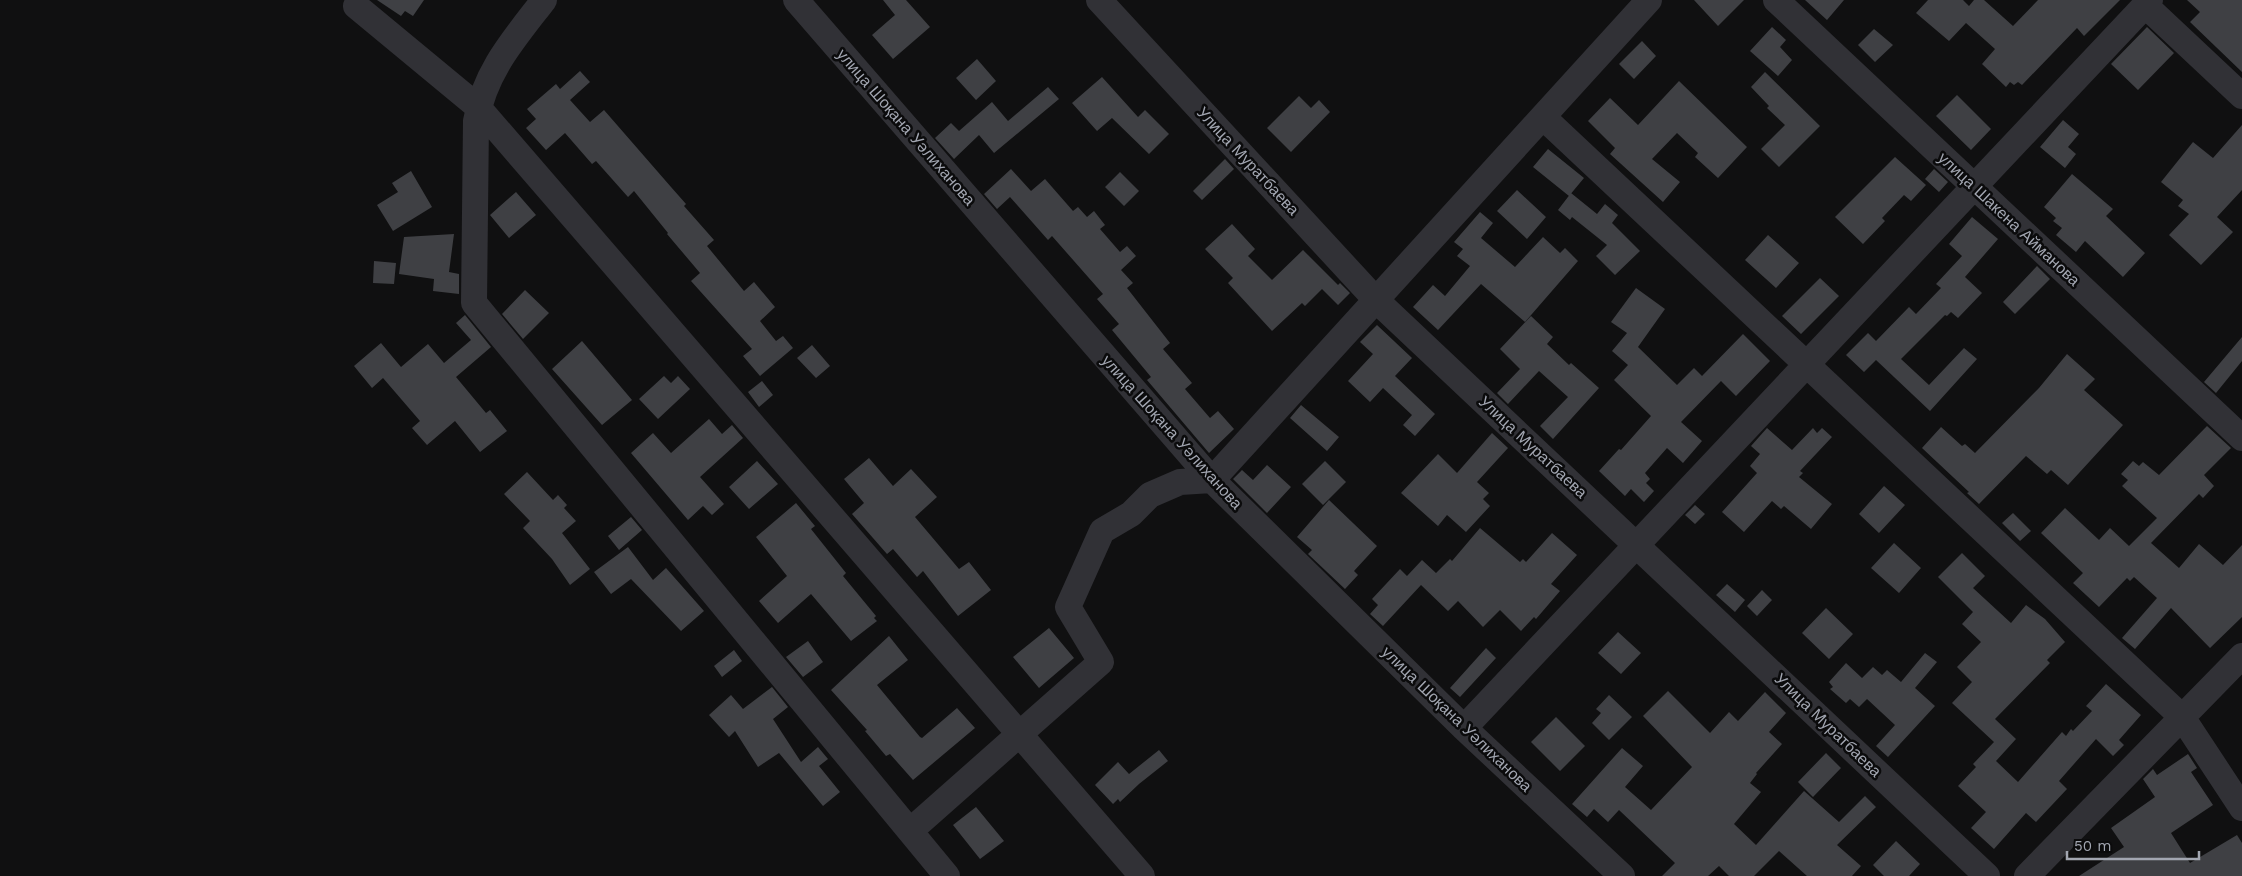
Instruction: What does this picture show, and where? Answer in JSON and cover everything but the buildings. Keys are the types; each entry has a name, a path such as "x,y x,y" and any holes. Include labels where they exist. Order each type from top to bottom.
{"street":[{"path":"544,0 498,58 478,107 476,121 474,303 947,876"},
{"name":"улица Шоқана Уәлиханова","path":"796,0 1212,480 1464,728 1622,876"},
{"name":"Улица Муратбаева","path":"1099,0 1376,300 1638,545 1986,876"},
{"path":"910,831 1102,662 1068,607 1102,531 1131,514 1150,495 1180,482 1212,480 1649,0"},
{"name":"улица Шакена Айманова","path":"1776,0 2242,438"},
{"path":"1464,728 2147,2 2242,96"},
{"path":"356,6 478,107 1021,733 1142,876"},
{"path":"1543,117 1808,363 2182,716 2242,808"},
{"path":"2027,876 2242,656"}]}
